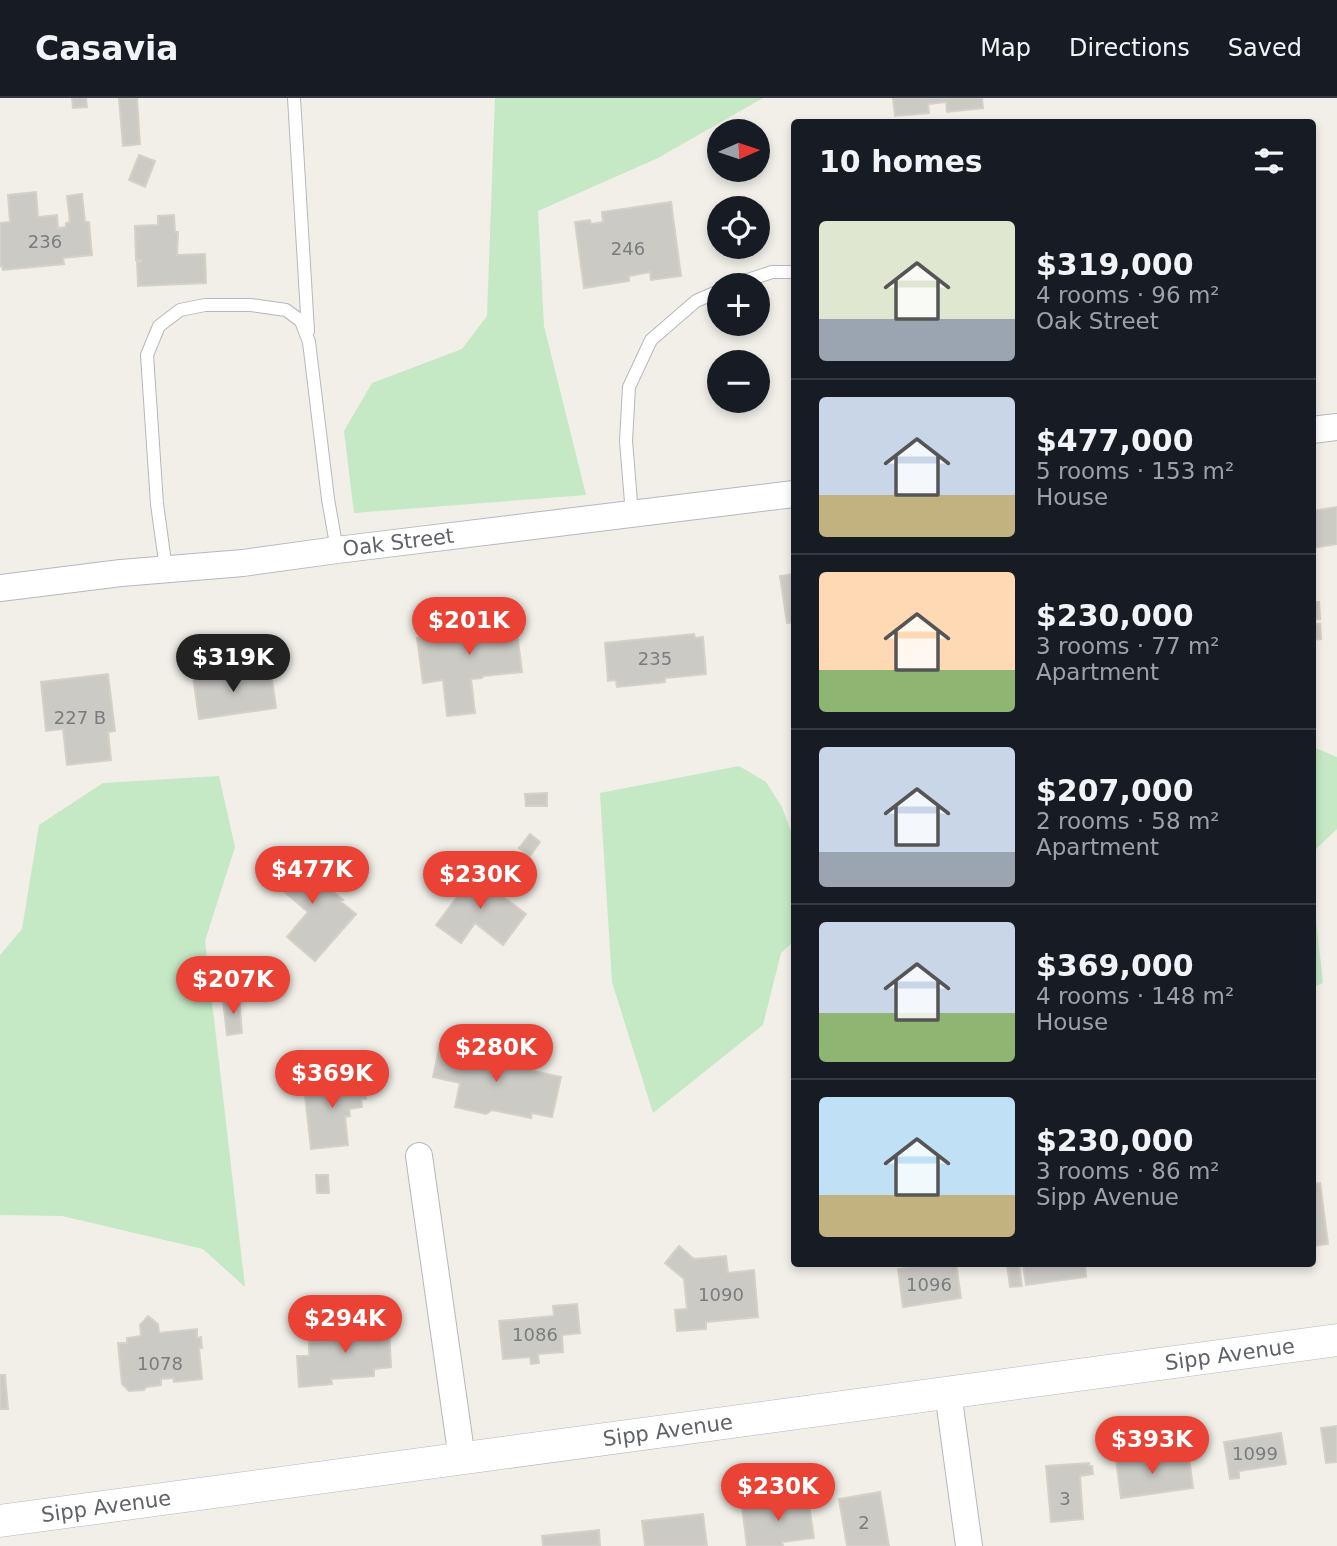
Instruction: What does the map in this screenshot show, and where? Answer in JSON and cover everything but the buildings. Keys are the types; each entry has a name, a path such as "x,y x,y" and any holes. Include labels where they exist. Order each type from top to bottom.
{"street":[{"path":"1316,430 1337,427"},
{"name":"Oak Street","path":"0,588 121,573 243,564 791,494"},
{"path":"419,1156 462,1459"},
{"name":"Sipp Avenue","path":"0,1521 1337,1340"},
{"path":"948,1392 969,1546"}],"lane":[{"path":"293,98 309,342 328,499 337,550"},
{"path":"769,273 791,272"},
{"path":"632,514 626,441 629,387 651,340 696,301 707,296"},
{"path":"166,569 157,504 146,355 159,326 180,310 205,305 251,305 286,310 301,321 309,342"}],"green space":[{"path":"495,98 763,98 726,119 707,119 707,130 658,158 538,211 544,326 586,495 354,513 344,431 372,383 462,349 487,316"},
{"path":"1316,748 1337,757 1337,829 1316,849"},
{"path":"739,766 766,782 782,807 791,832 791,944 781,953 763,1025 653,1113 612,982 600,793"},
{"path":"219,776 235,847 205,941 245,1287 203,1249 62,1216 0,1215 0,955 22,929 39,825 103,783"},
{"path":"1316,921 1323,983 1316,986"}]}
